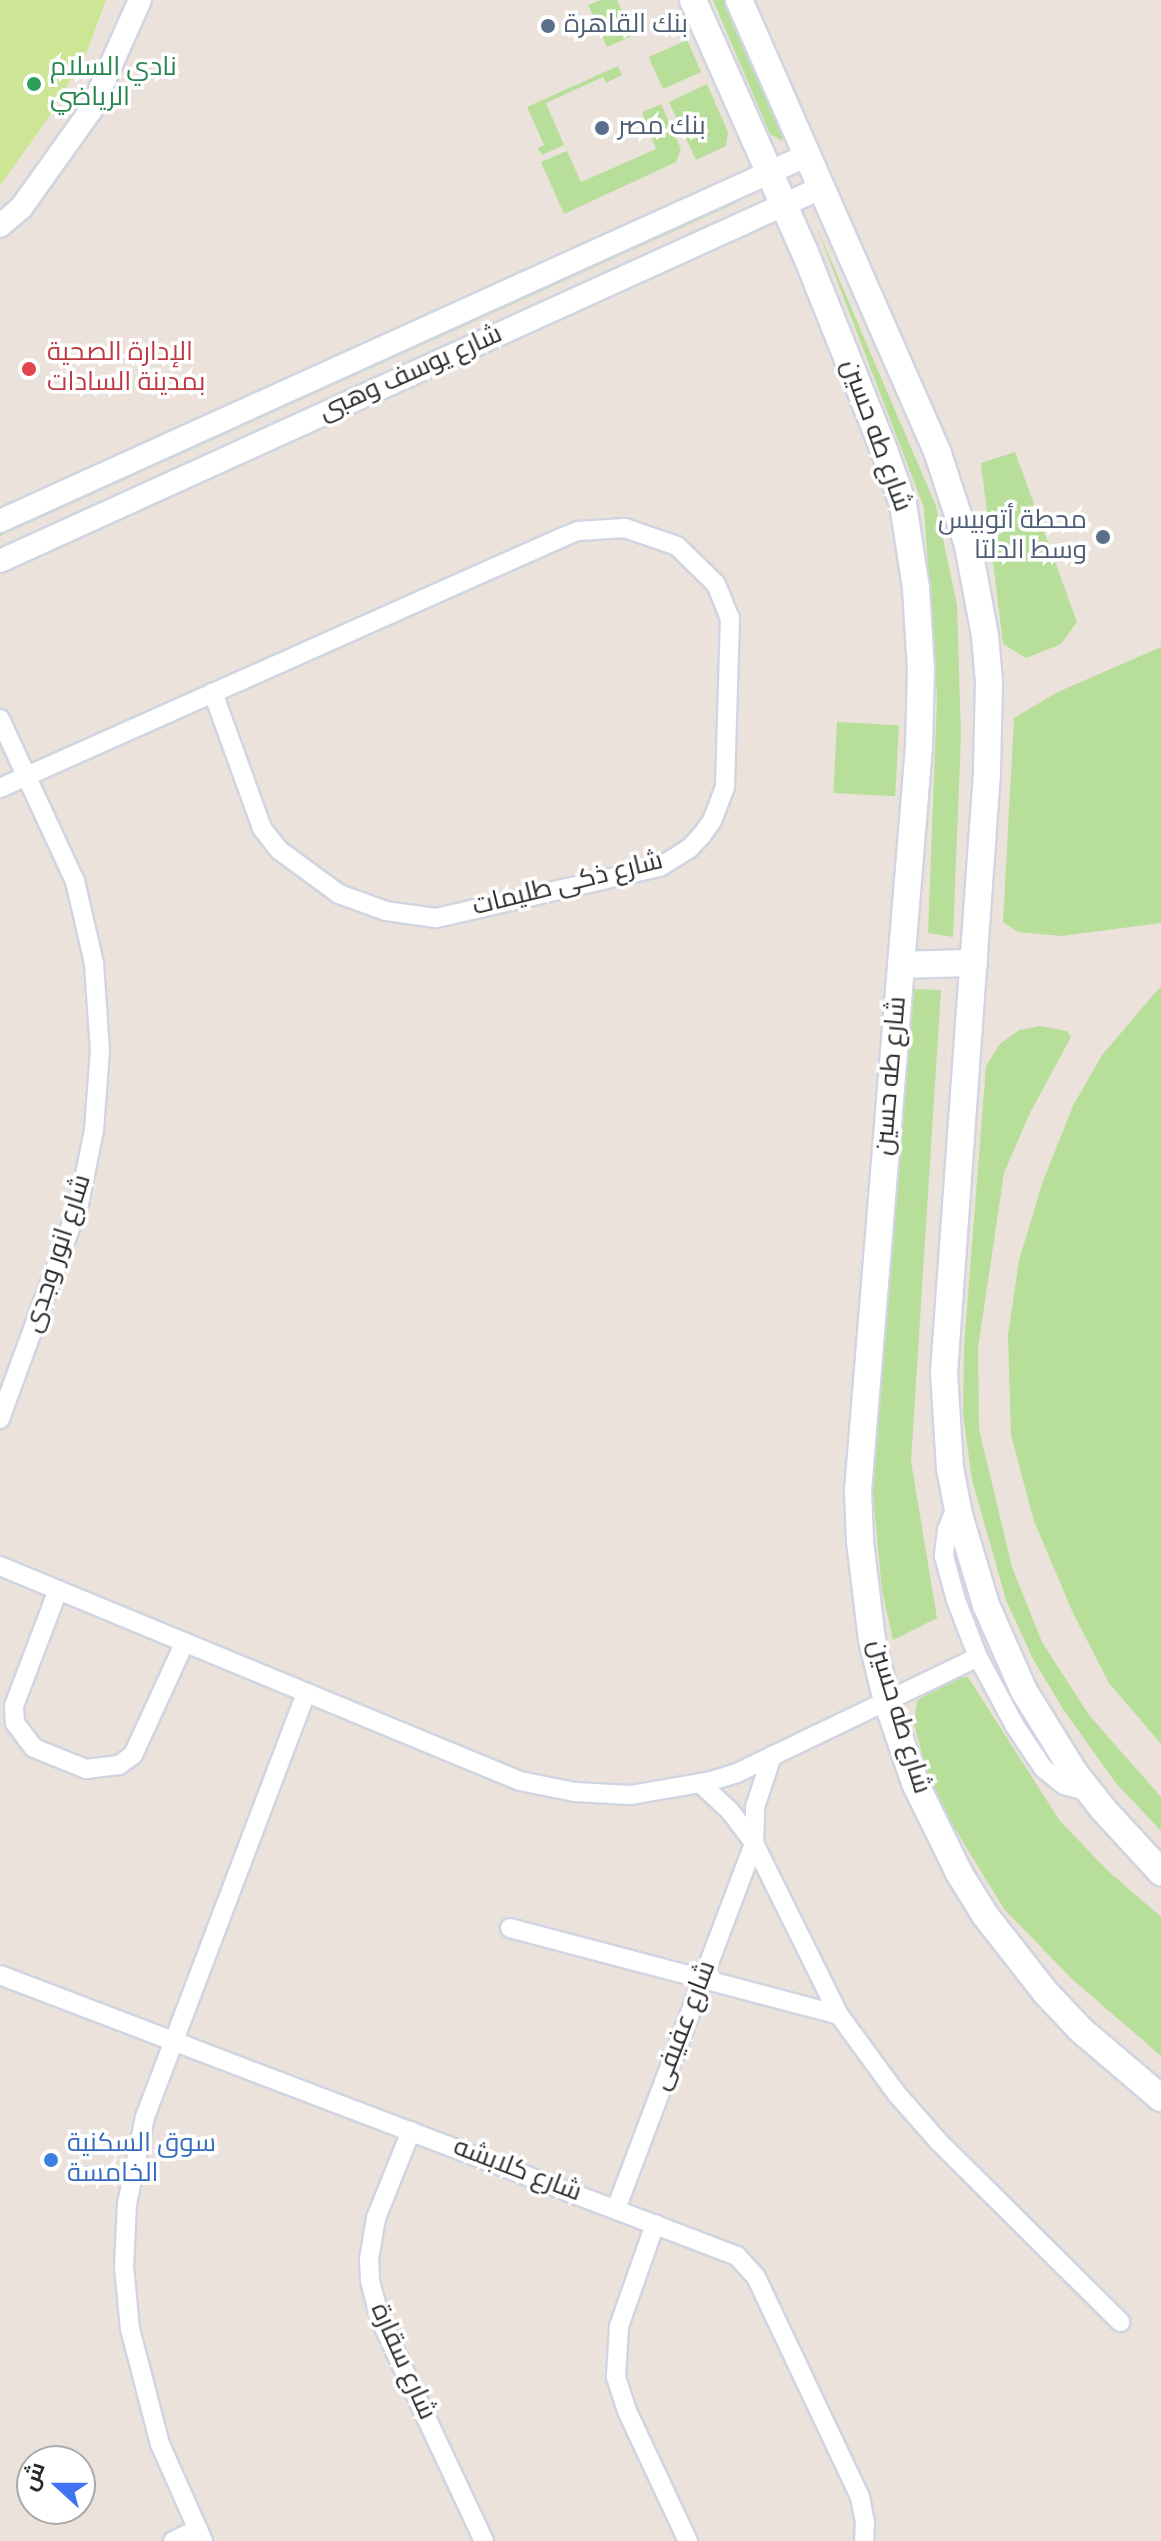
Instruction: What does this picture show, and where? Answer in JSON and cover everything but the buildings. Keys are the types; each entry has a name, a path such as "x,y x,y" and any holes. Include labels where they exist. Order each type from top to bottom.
{"main road":[{"name":"شارع طه حسين","path":"693,0 784,205 884,450 903,504 910,546 919,631 921,708 858,1491 864,1591 887,1701 915,1783 935,1828 985,1915 1038,1984 1081,2030 1161,2098"},
{"name":"شارع طه حسين","path":"739,0 938,454 954,499 978,591 987,667 989,728 944,1373 950,1468 957,1505 976,1576 1004,1649 1048,1733 1090,1792 1161,1872"},
{"path":"901,965 974,963"}],"street":[{"path":"0,226 21,208 91,110 140,0"},
{"name":"شارع يوسف وهبى","path":"0,521 808,155"},
{"name":"شارع يوسف وهبى","path":"0,561 823,187"},
{"name":"شارع ذكى طليمات","path":"0,788 26,776 563,537 593,528 643,531 677,546 716,584 730,618 725,787 712,821 690,848 659,867 642,872 436,918 386,911 350,899 317,882 279,850 262,828 213,693"},
{"name":"شارع انور وجدى","path":"0,719 75,881 94,963 100,1050 94,1130 79,1204 0,1419"},
{"path":"957,1505 947,1530 944,1556 956,1600 978,1657 1015,1726 1043,1768 1064,1785 1090,1792"},
{"path":"0,1566 520,1781 547,1788 631,1795 701,1784 772,1756 978,1657"},
{"path":"58,1590 14,1706 15,1723 34,1748 86,1769 119,1765 133,1755 185,1642"},
{"path":"173,2541 201,2535 152,2420 130,2329 124,2267 127,2204 137,2146 306,1693"},
{"path":"754,1843 757,1798 772,1756"},
{"path":"701,1784 730,1811 754,1843 839,2015 896,2093 938,2141 1120,2322"},
{"name":"شارع عفيفى","path":"616,2209 754,1843"},
{"path":"510,1928 839,2015"},
{"name":"شارع كلابشه","path":"0,1975 730,2252 744,2262 756,2277 860,2497 865,2523 864,2541"},
{"name":"شارع سقارة","path":"411,2131 376,2218 369,2259 370,2281 380,2319 484,2541"},
{"path":"655,2224 619,2326 616,2377 627,2411 688,2541"}],"green space":[{"name":"نادي السلام الرياضي","path":"0,0 106,0 86,54 51,114 0,186"},
{"path":"601,0 617,0 632,36 607,47 588,5"},
{"path":"713,0 727,0 784,127 782,141 770,134"},
{"path":"687,40 701,72 663,89 649,57"},
{"path":"618,66 622,75 606,83 603,77 546,103 564,145 542,155 538,148 544,145 527,107"},
{"path":"707,84 728,132 726,146 696,160 669,102"},
{"path":"661,104 681,149 676,162 564,214 541,162 567,151 581,182 656,149 642,112"},
{"path":"744,193 734,204 0,536 0,518"},
{"path":"815,223 936,506 957,605 961,736 953,937 928,933 937,698 924,508"},
{"path":"1015,452 1077,622 1061,644 1026,658 1003,644 981,463"},
{"path":"1161,647 1161,923 1061,936 1018,932 1003,922 1014,718 1058,692"},
{"path":"837,722 899,725 895,796 833,793"},
{"path":"1161,986 1161,1744 1109,1683 1073,1613 1034,1521 1011,1435 1008,1335 1019,1260 1043,1181 1073,1106 1102,1055"},
{"path":"912,989 941,990 911,1461 937,1618 893,1640 882,1590 871,1473"},
{"path":"1040,1026 1067,1031 1071,1037 1029,1115 1004,1173 978,1348 979,1429 1012,1567 1042,1642 1089,1715 1161,1797 1161,1831 1115,1782 1063,1709 1033,1659 1006,1600 972,1480 963,1414 964,1347 986,1066 1000,1044 1019,1030"},
{"path":"968,1677 1060,1821 1108,1871 1161,1917 1161,2056 1071,1978 1004,1909 932,1791 914,1724 917,1701 951,1678"}],"place":[{"name":"بنك القاهرة","path":"548,26"},
{"name":"نادي السلام الرياضي","path":"34,84"},
{"name":"بنك مصر","path":"602,128"},
{"name":"الإدارة الصحية بمدينة السادات","path":"29,369"},
{"name":"محطة أتوبيس وسط الدلتا","path":"1103,537"},
{"name":"سوق السكنية الخامسة","path":"51,2160"}]}
